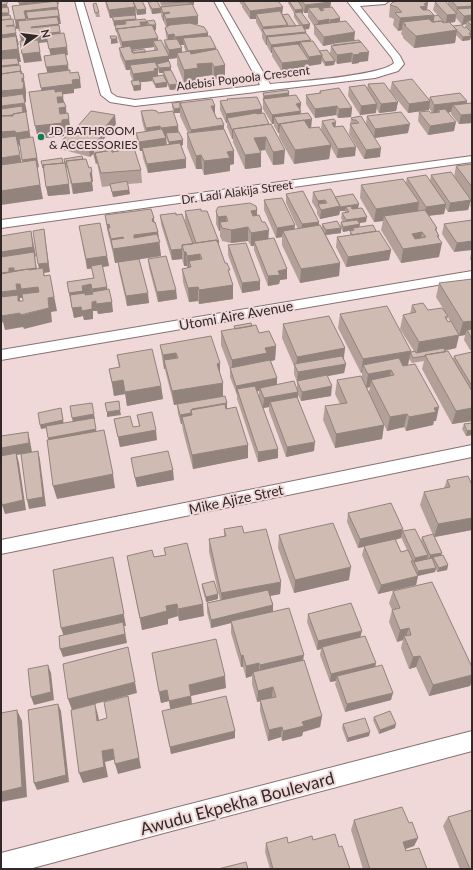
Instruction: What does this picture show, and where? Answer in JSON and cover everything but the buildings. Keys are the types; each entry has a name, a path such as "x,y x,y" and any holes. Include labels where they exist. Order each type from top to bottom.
{"street":[{"name":"Adebisi Popoola Crescent","path":"79,1 106,95 114,100 135,103 375,75 394,69 399,64 397,58 353,3"},
{"path":"218,1 267,88"},
{"path":"353,3 385,1"},
{"name":"Dr. Ladi Alakija Street","path":"1,224 472,159"},
{"name":"Utomi Aire Avenue","path":"1,355 472,275"},
{"name":"Mike Ajize Stret","path":"1,547 472,451"},
{"name":"Awudu Ekpekha Boulevard","path":"15,865 472,742"}],"place":[{"name":"JD BATHROOM & ACCESSORIES","path":"41,137"}]}
